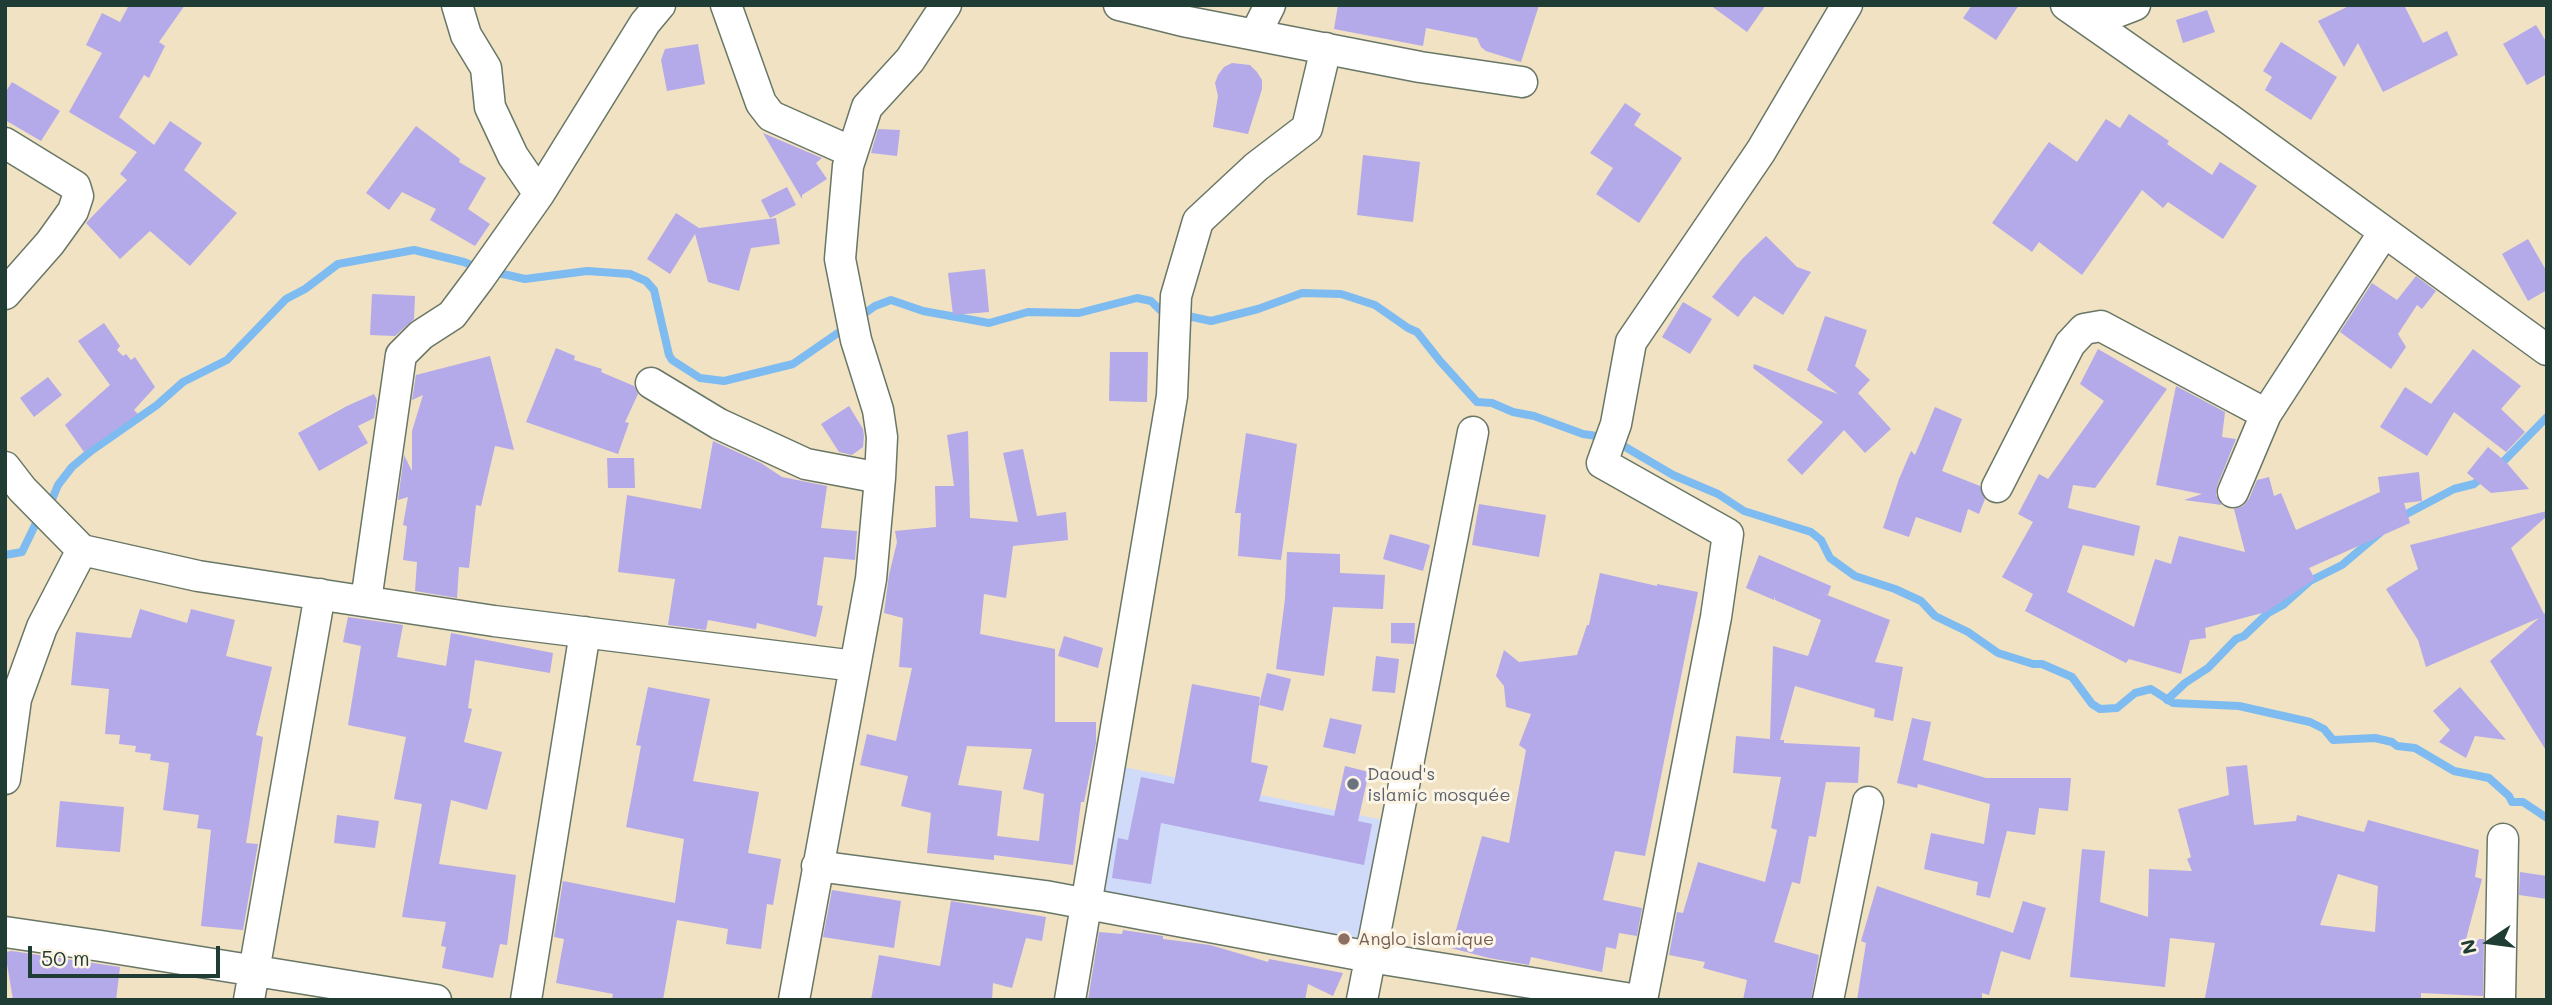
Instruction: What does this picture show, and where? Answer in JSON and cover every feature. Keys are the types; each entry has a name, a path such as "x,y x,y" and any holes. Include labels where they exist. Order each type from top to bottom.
{"street":[{"path":"457,5 466,35 486,68 490,107 513,156 539,194"},
{"path":"366,601 401,355 421,335 452,315 539,194 645,23 660,5"},
{"path":"726,5 761,103 771,116 852,152"},
{"path":"794,1000 871,579 880,478 882,437 878,410 853,327 840,259 848,166 867,107 910,60 946,5"},
{"path":"1119,5 1183,21 1256,33 1420,67 1522,82"},
{"path":"1256,33 1270,5"},
{"path":"817,866 1045,896 1370,957 1640,1000 1716,617 1728,534 1602,463 1616,424 1630,342 1761,151 1847,5"},
{"path":"2066,5 2547,350"},
{"path":"2091,22 2135,5"},
{"path":"1070,1000 1172,396 1177,296 1198,221 1256,167 1307,128 1326,48"},
{"path":"5,143 75,186 78,196 73,211 50,243 5,294"},
{"path":"2233,492 2266,414 2384,232"},
{"path":"1997,487 2070,344 2084,329 2101,326 2266,414"},
{"path":"651,383 719,424 806,464 880,478"},
{"path":"1362,1000 1473,432"},
{"path":"14,478 75,544 198,576 585,632 855,666"},
{"path":"5,779 16,699 75,544"},
{"path":"251,986 320,594"},
{"path":"526,1000 585,632"},
{"path":"1828,1000 1868,803"},
{"path":"2500,1000 2503,839"},
{"path":"5,932 101,946 251,986 436,1000"}],"shaded area":[{"path":"1119,766 1383,820 1359,940 1099,891"}],"building":[{"path":"129,5 185,5 159,42 165,46 149,78 144,75 119,117 154,145 170,121 202,143 184,170 237,213 190,266 150,231 120,259 86,223 127,180 120,174 137,152 69,112 102,53 86,45 102,13 120,22"},
{"path":"1338,5 1539,5 1521,62 1486,51 1477,38 1426,28 1423,46 1334,29"},
{"path":"1710,5 1766,5 1747,32"},
{"path":"1972,5 2019,5 1996,40 1963,18"},
{"path":"2351,5 2404,5 2423,43 2447,31 2458,55 2383,92 2358,43 2344,67 2318,21"},
{"path":"2207,10 2215,32 2183,43 2176,20"},
{"path":"2536,25 2547,43 2547,74 2527,85 2503,44"},
{"path":"2281,42 2337,77 2311,120 2265,90 2272,77 2263,71"},
{"path":"698,44 705,84 667,91 661,60 665,49"},
{"path":"1232,63 1250,65 1262,80 1262,89 1248,134 1213,127 1218,96 1215,83 1224,67"},
{"path":"12,82 60,111 41,141 5,120 5,93"},
{"path":"1625,103 1641,114 1634,125 1682,158 1639,223 1596,194 1613,168 1590,153"},
{"path":"2129,114 2212,175 2220,162 2257,186 2223,239 2168,202 2163,208 2142,190 2082,275 2039,242 2032,252 1992,223 2049,142 2077,162 2106,119 2120,128"},
{"path":"416,126 460,159 459,162 486,178 468,209 490,224 475,246 430,220 436,209 402,192 389,210 366,193"},
{"path":"878,129 900,130 897,156 871,153"},
{"path":"763,133 822,158 816,163 827,179 802,195 802,199"},
{"path":"1363,155 1420,162 1413,222 1357,215"},
{"path":"787,187 796,205 770,218 761,200"},
{"path":"676,213 699,228 776,218 780,244 751,248 739,291 708,282 695,234 670,274 647,259"},
{"path":"1766,236 1797,267 1811,272 1783,315 1754,296 1738,317 1712,297 1742,259"},
{"path":"2528,239 2547,272 2547,290 2528,301 2502,254"},
{"path":"985,269 989,312 953,315 948,273"},
{"path":"2416,276 2436,291 2422,309 2417,305 2398,334 2406,347 2391,369 2340,332 2372,283 2397,300"},
{"path":"372,294 415,296 414,319 395,336 370,335"},
{"path":"1683,302 1712,319 1690,354 1662,337"},
{"path":"1825,316 1867,330 1855,366 1870,380 1858,393 1891,429 1865,453 1844,430 1802,475 1787,460 1823,422 1753,368 1754,364 1838,394 1807,370"},
{"path":"104,323 120,346 117,350 131,360 135,357 155,387 134,410 138,414 84,452 65,425 110,385 78,341"},
{"path":"556,348 575,356 574,360 602,369 601,372 634,386 638,394 625,422 629,423 618,454 526,422"},
{"path":"2098,349 2167,389 2095,488 2073,485 2068,508 2140,526 2134,556 2083,545 2067,592 2134,627 2155,559 2171,564 2179,536 2245,552 2234,509 2243,506 2249,499 2257,480 2269,477 2274,496 2281,493 2296,530 2380,492 2378,477 2419,472 2422,501 2404,503 2410,523 2309,568 2315,579 2266,612 2205,628 2206,638 2190,640 2181,674 2129,659 2126,663 2025,611 2033,594 2002,577 2033,522 2018,514 2039,474 2048,479 2104,401 2080,384"},
{"path":"2473,349 2521,386 2501,409 2525,432 2506,452 2454,412 2427,456 2380,427 2405,387 2431,404"},
{"path":"1110,352 1148,352 1147,402 1109,401"},
{"path":"490,356 514,450 495,446 481,506 476,505 469,568 459,567 457,598 415,591 417,562 403,560 407,526 403,525 408,497 398,500 404,455 412,471 412,431 423,395 412,400 416,375"},
{"path":"48,377 62,395 34,417 20,398"},
{"path":"2176,386 2225,412 2222,437 2236,439 2217,486 2216,495 2222,505 2184,500 2202,494 2156,485"},
{"path":"374,394 377,400 374,418 358,426 368,443 319,471 298,433"},
{"path":"849,406 863,429 864,436 863,447 852,455 839,452 821,424"},
{"path":"1935,407 1962,419 1942,471 1980,486 1985,499 1979,514 1968,509 1961,533 1916,517 1909,537 1883,528 1911,451 1915,455"},
{"path":"968,431 970,518 1018,522 1003,453 1023,449 1037,516 1066,512 1068,540 1013,546 1006,598 984,594 980,634 1055,649 1055,722 1096,722 1096,743 1084,802 1081,802 1073,865 994,855 994,860 927,853 931,813 901,806 908,776 860,765 867,734 896,741 912,668 899,667 903,618 884,613 897,542 895,531 936,527 935,486 954,486 947,435","holes":["967,746 1032,749 1023,789 1044,794 1039,841 997,836 1002,791 958,785"]},
{"path":"1246,433 1297,444 1281,560 1238,556 1241,513 1235,513"},
{"path":"713,441 761,463 782,477 827,486 821,528 857,531 855,560 824,557 817,605 823,606 816,637 757,623 756,629 708,620 706,630 668,625 675,579 618,572 627,495 701,509"},
{"path":"2488,447 2506,462 2529,489 2491,493 2467,473"},
{"path":"607,458 634,458 635,488 608,488"},
{"path":"1479,504 1546,515 1539,557 1472,545"},
{"path":"2547,511 2547,516 2511,548 2544,614 2547,612 2547,752 2490,661 2539,618 2426,667 2418,640 2386,589 2418,569 2410,545"},
{"path":"1390,534 1430,545 1423,571 1383,559"},
{"path":"1287,552 1340,554 1340,573 1385,575 1383,609 1333,607 1324,676 1276,669 1285,599"},
{"path":"1759,555 1831,586 1828,595 1822,593 1890,620 1875,662 1903,667 1893,721 1874,717 1875,709 1795,686 1780,740 1784,740 1784,743 1860,747 1858,783 1826,782 1816,837 1809,836 1800,884 1792,882 1774,942 1819,955 1811,1000 1743,1000 1747,980 1703,968 1705,962 1669,955 1677,912 1683,913 1698,862 1765,882 1777,830 1771,828 1781,777 1733,773 1736,736 1770,739 1773,646 1808,656 1821,620 1775,600 1775,596 1774,600 1746,588"},
{"path":"1600,573 1698,592 1645,856 1615,851 1603,900 1642,908 1637,936 1619,933 1616,949 1606,947 1602,972 1531,957 1529,965 1451,948 1482,836 1509,843 1526,750 1519,745 1531,714 1506,707 1504,686 1496,676 1504,650 1519,662 1577,655 1589,625"},
{"path":"140,609 187,623 191,609 235,620 226,656 272,667 256,735 263,737 246,843 258,844 243,930 201,926 211,830 197,828 199,815 163,810 169,763 150,760 151,754 135,752 136,746 119,744 120,735 105,734 109,689 71,685 76,632 131,638"},
{"path":"348,617 403,625 397,657 446,666 451,633 553,653 550,673 475,660 468,708 472,709 464,742 502,752 487,810 451,800 439,864 516,875 507,945 500,944 493,978 442,968 446,947 441,946 446,922 402,917 422,804 394,799 406,737 348,725 361,646 343,642"},
{"path":"1391,623 1415,623 1414,644 1391,643"},
{"path":"1064,636 1103,648 1098,668 1058,656"},
{"path":"1376,656 1399,659 1395,693 1372,691"},
{"path":"1267,673 1291,679 1283,711 1259,705"},
{"path":"1192,684 1260,697 1251,762 1268,766 1259,801 1334,816 1345,766 1369,772 1358,821 1372,824 1364,865 1161,823 1151,884 1112,878 1118,838 1128,840 1141,777 1174,784"},
{"path":"648,687 710,699 693,781 759,792 748,853 781,859 773,905 767,904 761,949 726,944 728,929 677,920 663,1000 612,1000 613,994 556,983 564,939 554,937 563,881 675,903 684,839 626,827 641,746 636,745"},
{"path":"2460,687 2506,740 2475,736 2466,758 2439,742 2450,730 2433,711"},
{"path":"1330,718 1362,725 1355,754 1323,747"},
{"path":"1912,718 1931,722 1923,760 1986,778 2071,778 2068,811 2039,808 2035,835 2007,831 1990,898 1976,895 1978,882 1924,869 1931,833 1984,844 1990,804 1918,784 1917,788 1897,783"},
{"path":"2247,765 2254,825 2296,821 2297,815 2364,832 2368,820 2479,850 2475,877 2482,879 2466,939 2484,939 2483,996 2421,993 2421,1000 2205,998 2215,943 2170,938 2165,987 2070,977 2082,849 2105,851 2100,902 2148,917 2149,869 2192,871 2187,859 2191,857 2178,809 2229,795 2226,767","holes":["2338,874 2378,886 2375,932 2320,925"]},
{"path":"60,801 124,807 120,852 56,847"},
{"path":"337,815 379,821 375,848 334,843"},
{"path":"2520,872 2547,876 2547,899 2519,895"},
{"path":"1877,886 2013,933 2023,901 2046,908 2030,960 2001,951 1989,995 1982,993 1982,1000 1857,1000 1866,943 1861,941"},
{"path":"832,890 901,901 894,948 823,937"},
{"path":"951,901 1046,917 1042,941 1026,938 1012,988 993,983 992,1000 871,1000 879,955 940,966"},
{"path":"1123,930 1210,945 1268,962 1269,959 1343,973 1333,996 1308,984 1305,1000 1088,1000 1099,932 1122,934"},
{"path":"5,952 120,967 116,1000 13,1000"}],"waterway":[{"path":"5,555 22,552 58,485 72,467 157,405 183,382 227,360 286,299 305,289 338,264 414,250 478,268"},
{"path":"494,272 525,279 587,271 630,274 646,281 654,290 669,355 672,360 700,378 724,381 793,364 848,326"},
{"path":"858,318 875,306 891,300 923,311 989,323 1028,312 1079,313 1137,298 1151,301 1160,310 1211,321 1258,309 1302,293 1341,294 1375,305 1417,332 1477,402 1492,403 1583,434 1610,438 1673,475 1718,494 1744,511 1811,532 1821,540 1830,558 1855,576 1921,601 1935,616 1968,632 1998,653 2033,664 2042,664 2072,677 2092,704 2100,709 2117,708 2135,693 2151,689 2173,703 2239,706 2310,722 2324,729 2333,740 2375,738 2397,746 2415,748 2454,771 2489,778 2512,802 2523,802 2547,818"},
{"path":"2498,467 2547,417"},
{"path":"2399,518 2454,489 2474,484 2484,476"},
{"path":"2167,700 2185,683 2208,668 2236,639 2244,636 2268,613 2283,605 2310,581 2342,565 2381,532"}],"place":[{"name":"Daoud's islamic mosquée","path":"1353,784"},
{"name":"Anglo islamique","path":"1344,939"}]}
